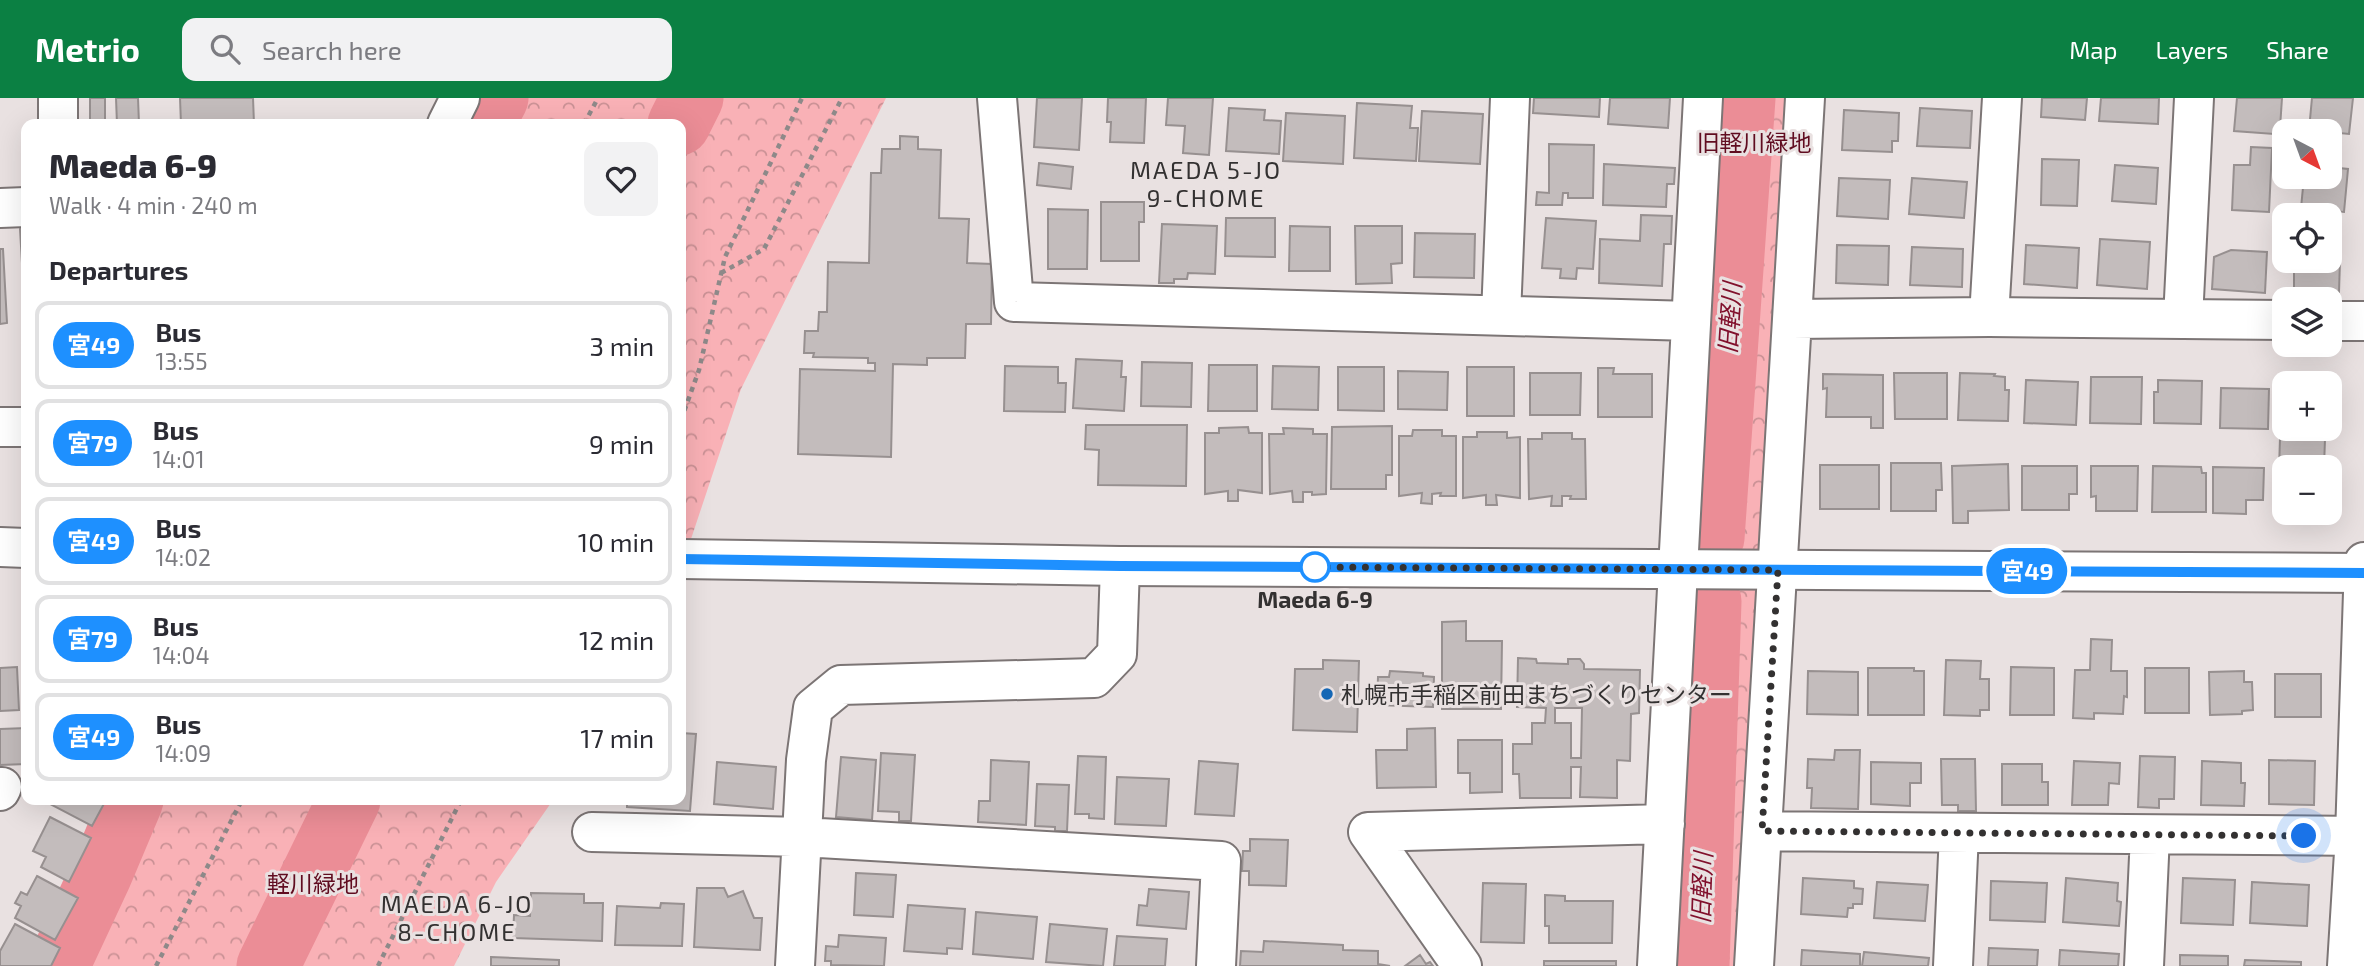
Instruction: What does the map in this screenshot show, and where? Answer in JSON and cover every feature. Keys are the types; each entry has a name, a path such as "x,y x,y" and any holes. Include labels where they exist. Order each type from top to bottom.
{"street":[{"path":"58,98 58,119"},
{"path":"450,119 460,98"},
{"path":"997,98 1014,302 1691,321"},
{"path":"1501,315 1510,98"},
{"path":"1657,966 1703,98"},
{"path":"1754,966 1805,98"},
{"path":"1989,317 2003,98"},
{"path":"2183,319 2194,98"},
{"path":"0,208 21,207"},
{"path":"1792,319 1989,317 2272,320"},
{"path":"2342,321 2364,321"},
{"path":"0,427 21,427"},
{"path":"0,547 21,548"},
{"path":"697,559 1120,566 2364,573"},
{"path":"2347,966 2359,836 2364,562"},
{"path":"795,966 806,760 813,708 841,685 1094,678 1117,654 1120,566"},
{"path":"1462,966 1368,832 1665,824"},
{"path":"1762,831 2359,836"},
{"path":"592,832 802,837 1221,861 1216,966"},
{"path":"1953,966 1959,833"},
{"path":"2144,966 2150,835"}],"path":[{"path":"587,119 598,98"},
{"path":"686,406 699,370 725,257 802,98"},
{"path":"721,274 764,249 842,98"},
{"path":"156,966 239,805"},
{"path":"378,966 458,805"}],"green space":[{"path":"497,98 886,98 741,389 686,554 686,119 486,119"},
{"name":"旧軽川緑地","path":"1716,98 1797,98 1745,966 1677,966"},
{"name":"軽川緑地","path":"154,805 550,805 496,882 454,966 73,966"}],"building":[{"path":"90,98 105,98 105,119 90,119"},
{"path":"116,98 138,98 139,119 117,119"},
{"path":"180,98 253,98 254,119 181,119"},
{"path":"1037,98 1082,98 1079,150 1034,147"},
{"path":"1108,98 1146,98 1144,143 1110,142"},
{"path":"1168,98 1213,98 1209,155 1183,153 1185,126 1166,125"},
{"path":"1534,98 1600,98 1599,117 1533,113"},
{"path":"1610,98 1670,98 1668,128 1608,124"},
{"path":"2042,98 2087,98 2085,120 2041,117"},
{"path":"2101,98 2159,98 2158,124 2099,121"},
{"path":"2237,98 2282,98 2281,119 2272,119 2272,134 2234,131"},
{"path":"2312,98 2353,98 2349,134 2342,133 2342,119 2310,119"},
{"path":"1357,103 1412,106 1410,128 1418,128 1416,161 1354,158"},
{"path":"1229,108 1265,110 1264,120 1281,121 1279,154 1226,151"},
{"path":"1920,108 1972,111 1970,148 1917,146"},
{"path":"1844,110 1899,113 1898,141 1892,141 1892,152 1842,150"},
{"path":"1422,111 1483,114 1480,164 1419,161"},
{"path":"1286,113 1345,116 1343,164 1283,161"},
{"path":"900,136 918,137 918,149 941,150 939,218 969,219 967,263 992,264 991,324 966,324 965,358 927,358 927,365 893,364 891,457 798,454 800,369 875,371 875,363 868,363 868,358 813,357 814,353 804,353 805,331 818,331 819,312 827,312 828,262 869,263 871,173 881,173 882,149 900,149"},
{"path":"1549,144 1594,145 1593,198 1568,198 1568,193 1563,193 1562,205 1536,205 1537,192 1549,193"},
{"path":"2251,147 2272,148 2269,212 2232,210 2234,165 2250,165"},
{"path":"2042,159 2079,160 2077,206 2041,205"},
{"path":"1039,163 1073,167 1071,189 1037,185"},
{"path":"1604,164 1675,168 1674,184 1667,184 1666,207 1603,205"},
{"path":"2115,165 2158,168 2156,204 2112,201"},
{"path":"2342,168 2348,169 2344,212 2342,203 2301,203 2303,189 2342,189"},
{"path":"1839,178 1890,180 1888,219 1837,216"},
{"path":"1912,178 1967,182 1964,218 1909,214"},
{"path":"1101,202 1144,202 1144,222 1139,222 1139,261 1101,261"},
{"path":"1048,209 1088,210 1087,269 1048,269"},
{"path":"1641,215 1672,216 1671,244 1664,244 1662,286 1599,283 1600,239 1640,241"},
{"path":"1226,218 1275,218 1275,257 1225,256"},
{"path":"1546,218 1596,221 1593,269 1577,268 1576,279 1560,278 1561,269 1542,268"},
{"path":"1162,224 1217,226 1215,274 1188,273 1187,279 1174,279 1174,283 1159,283"},
{"path":"1290,226 1330,227 1330,271 1289,271"},
{"path":"1355,226 1402,226 1402,263 1391,264 1392,283 1356,284"},
{"path":"1415,233 1475,234 1474,278 1414,277"},
{"path":"2100,239 2150,242 2147,289 2097,285"},
{"path":"1837,245 1889,246 1888,285 1836,283"},
{"path":"2026,245 2079,248 2077,288 2024,284"},
{"path":"1912,247 1963,249 1962,287 1910,285"},
{"path":"0,249 3,249 7,323 0,324"},
{"path":"2231,250 2267,252 2265,293 2212,289 2214,257"},
{"path":"2294,273 2340,273 2339,287 2294,287"},
{"path":"1076,359 1122,361 1121,377 1126,377 1124,411 1073,408"},
{"path":"1142,362 1192,363 1191,407 1141,406"},
{"path":"1209,365 1257,365 1257,411 1208,411"},
{"path":"1005,366 1058,367 1058,383 1066,383 1065,412 1004,411"},
{"path":"1273,366 1319,367 1318,410 1272,409"},
{"path":"1338,367 1384,367 1384,411 1338,410"},
{"path":"1467,367 1514,367 1514,416 1467,416"},
{"path":"1598,368 1614,368 1613,374 1652,374 1652,417 1598,417"},
{"path":"1398,371 1448,372 1447,410 1398,409"},
{"path":"1530,373 1581,373 1580,415 1530,415"},
{"path":"1894,373 1947,373 1947,419 1895,419"},
{"path":"1960,373 1995,374 1994,376 2005,377 2005,390 2009,390 2008,421 1958,420"},
{"path":"1823,374 1883,375 1883,428 1871,428 1871,417 1826,417 1827,388 1823,389"},
{"path":"2091,377 2142,377 2141,424 2090,423"},
{"path":"2026,380 2078,382 2076,425 2024,423"},
{"path":"2158,380 2202,381 2201,424 2154,423 2154,392 2158,392"},
{"path":"2221,388 2269,389 2268,429 2220,428"},
{"path":"1086,425 1187,425 1186,486 1098,485 1099,450 1085,449"},
{"path":"1392,426 1392,475 1386,475 1386,489 1331,489 1332,427"},
{"path":"1248,427 1249,433 1262,433 1262,493 1238,490 1238,501 1228,501 1228,491 1205,494 1205,433 1219,433 1219,428"},
{"path":"1283,428 1313,429 1313,434 1327,434 1326,494 1312,495 1312,492 1303,492 1303,502 1293,502 1292,491 1270,494 1269,434 1284,434"},
{"path":"1413,430 1442,430 1442,436 1456,436 1456,496 1432,494 1432,504 1421,503 1422,493 1399,496 1399,436 1412,436"},
{"path":"1477,432 1507,432 1507,438 1520,437 1520,498 1496,495 1497,505 1486,505 1486,495 1463,498 1463,437 1477,437"},
{"path":"1542,433 1572,433 1572,439 1585,439 1586,499 1562,496 1562,506 1551,506 1552,496 1529,499 1528,439 1542,439"},
{"path":"2280,441 2325,441 2324,455 2279,455"},
{"path":"1891,463 1941,463 1942,490 1936,490 1936,511 1891,511"},
{"path":"2008,464 2009,510 1968,511 1968,523 1953,523 1952,466"},
{"path":"1820,465 1879,465 1879,509 1820,509"},
{"path":"2022,466 2077,466 2077,494 2069,494 2069,510 2022,510"},
{"path":"2091,466 2138,466 2137,511 2096,511 2096,496 2091,497"},
{"path":"2153,466 2201,467 2202,473 2206,473 2206,512 2152,512"},
{"path":"2213,467 2264,468 2263,500 2246,500 2246,514 2213,513"},
{"path":"1466,621 1466,641 1502,641 1501,709 1442,709 1442,622"},
{"path":"2091,639 2112,640 2111,671 2127,671 2127,697 2124,696 2123,714 2094,713 2094,719 2073,718 2075,670 2090,670"},
{"path":"1518,658 1536,659 1537,663 1568,664 1568,659 1580,659 1584,669 1640,670 1639,713 1631,714 1630,761 1617,760 1617,798 1580,797 1581,767 1571,767 1571,798 1520,798 1519,774 1513,774 1513,744 1532,744 1532,723 1545,723 1546,708 1517,707","holes":["1555,708 1582,708 1581,758 1571,758 1571,723 1555,723"]},
{"path":"1323,660 1359,661 1357,732 1293,730 1295,669 1323,669"},
{"path":"1946,660 1981,661 1980,679 1989,679 1989,710 1980,710 1980,716 1944,715"},
{"path":"17,667 19,710 0,711 0,668"},
{"path":"2011,667 2054,668 2054,715 2010,715"},
{"path":"1868,668 1914,668 1914,671 1924,671 1924,715 1868,715"},
{"path":"2145,668 2189,668 2189,713 2145,713"},
{"path":"1390,671 1423,673 1423,676 1434,677 1433,707 1377,705 1378,677 1389,677"},
{"path":"1808,671 1858,672 1858,715 1807,714"},
{"path":"2244,671 2244,682 2252,682 2253,710 2242,711 2242,714 2210,715 2209,672"},
{"path":"2275,674 2321,674 2321,717 2275,717"},
{"path":"21,728 21,764 0,765 0,729"},
{"path":"1435,728 1436,787 1377,788 1376,750 1407,750 1407,729"},
{"path":"686,733 696,734 690,811 627,807 686,805"},
{"path":"1458,740 1502,740 1502,792 1470,793 1470,773 1458,773"},
{"path":"1835,750 1860,750 1858,809 1811,808 1812,788 1807,788 1808,759 1834,760"},
{"path":"881,753 915,755 911,821 899,821 899,812 878,811"},
{"path":"1078,756 1106,757 1104,819 1089,818 1089,814 1075,814"},
{"path":"2140,756 2175,757 2174,799 2159,799 2159,808 2138,807"},
{"path":"841,757 876,760 872,820 836,817"},
{"path":"1941,759 1975,759 1976,811 1958,811 1958,805 1942,805"},
{"path":"991,760 1029,762 1026,825 978,822 979,801 990,801"},
{"path":"2269,760 2315,761 2314,805 2269,804"},
{"path":"1199,761 1238,764 1234,816 1195,814"},
{"path":"2074,761 2120,763 2119,784 2109,783 2108,805 2072,805"},
{"path":"2202,761 2241,763 2241,783 2245,783 2244,806 2201,805"},
{"path":"717,762 776,767 773,809 714,804"},
{"path":"1871,762 1921,763 1921,783 1910,783 1910,806 1871,804"},
{"path":"2002,764 2042,764 2042,782 2048,782 2048,805 2002,805"},
{"path":"1117,777 1169,779 1166,826 1115,824"},
{"path":"1037,784 1069,785 1067,831 1035,826"},
{"path":"52,805 103,805 92,826"},
{"path":"50,817 91,838 69,882 41,867 46,857 33,851"},
{"path":"1250,839 1288,840 1286,886 1249,885 1249,871 1242,871 1243,851 1250,851"},
{"path":"856,873 896,875 893,917 854,915"},
{"path":"37,876 78,898 55,940 15,918 21,906 15,903 21,892 27,895"},
{"path":"1803,878 1854,881 1854,888 1863,889 1862,904 1853,904 1853,908 1848,908 1847,917 1801,914"},
{"path":"2066,878 2118,883 2117,901 2121,902 2119,926 2063,922"},
{"path":"2183,878 2235,880 2233,925 2181,923"},
{"path":"1991,881 2047,883 2045,922 1990,920"},
{"path":"1877,882 1928,885 1925,921 1874,918"},
{"path":"2252,882 2309,885 2307,926 2250,923"},
{"path":"1483,883 1526,884 1524,943 1481,942"},
{"path":"697,888 724,888 728,897 743,891 754,918 762,918 760,950 694,947"},
{"path":"1149,889 1189,892 1186,929 1137,925 1139,905 1147,906"},
{"path":"531,893 584,894 584,903 603,903 602,941 513,938 514,915 530,916"},
{"path":"1545,895 1565,896 1565,901 1613,901 1612,943 1549,943 1549,926 1545,926"},
{"path":"661,903 684,904 682,946 615,945 617,906 660,908"},
{"path":"908,905 965,909 962,949 947,948 947,954 904,951"},
{"path":"976,912 1037,917 1033,959 973,954"},
{"path":"15,924 60,948 51,966 0,966 0,951"},
{"path":"1050,924 1107,929 1103,966 1046,962"},
{"path":"839,935 886,938 884,966 831,965 831,961 825,961 826,946 838,947"},
{"path":"1117,936 1167,939 1165,966 1114,966"},
{"path":"1264,941 1343,945 1343,950 1378,951 1378,964 1390,966 1240,966 1241,951 1263,952"},
{"path":"1989,948 2038,950 2037,966 1988,966"},
{"path":"1802,950 1860,954 1860,966 1801,966"},
{"path":"2060,950 2119,954 2118,966 2059,966"},
{"path":"1864,952 1929,958 1928,966 1862,966"},
{"path":"1420,955 1426,964 1430,962 1433,966 1405,966"},
{"path":"2180,955 2228,956 2228,966 2180,966"},
{"path":"491,957 559,960 559,966 491,966"},
{"path":"2245,960 2301,962 2301,966 2244,966"},
{"path":"1544,961 1616,961 1616,966 1544,966"}],"waterway":[{"path":"486,119 497,98"},
{"path":"682,119 692,98"},
{"name":"旧軽川","path":"1713,538 1744,98"},
{"name":"旧軽川","path":"1698,966 1710,601"},
{"path":"58,966 130,805"},
{"path":"268,966 347,805"}],"bus line":[{"name":"宮49","path":"686,559 1120,566 2364,573"}],"place":[{"name":"Maeda 6-9","path":"1315,567"},
{"name":"札幌市手稲区前田まちづくりセンター","path":"1327,694"}],"district":[{"name":"MAEDA 5-JO 9-CHOME","path":"1206,183"},
{"name":"MAEDA 6-JO 8-CHOME","path":"457,917"}],"route":[{"path":"1315,567 1778,570 1762,831 2304,836"}]}
